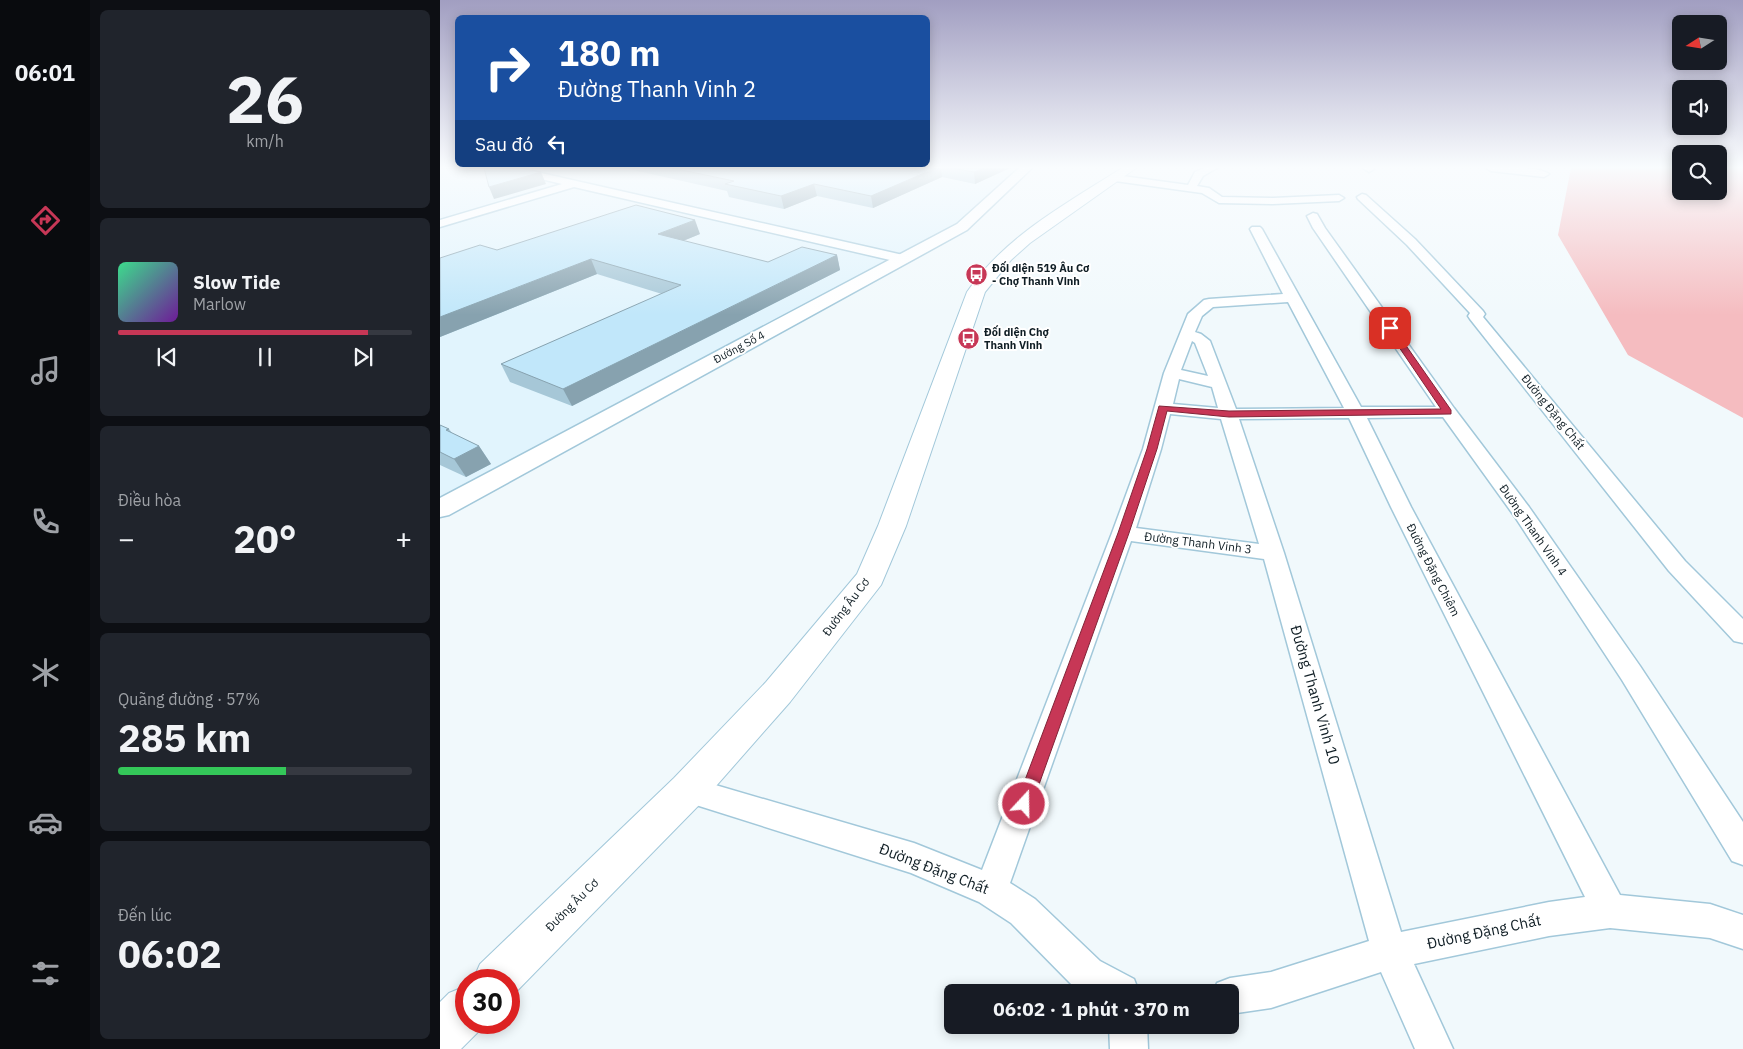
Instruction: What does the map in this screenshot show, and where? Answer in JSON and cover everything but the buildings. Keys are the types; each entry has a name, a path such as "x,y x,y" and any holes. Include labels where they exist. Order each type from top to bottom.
{"main road":[{"name":"Đường Âu Cơ","path":"507,969 688,790 778,692 870,578 892,526 976,292 985,277 1000,261 1057,217"},
{"path":"440,1036 455,1021"}],"street":[{"path":"440,224 464,217"},
{"path":"719,217 903,259"},
{"name":"Đường Số 4","path":"440,509 962,227 973,217"},
{"name":"Đường Thanh Vinh 4","path":"1313,217 1319,228 1448,412 1522,512 1631,673 1743,850"},
{"name":"Đường Đặng Chất","path":"1383,217 1411,242 1478,314 1475,316 1677,566 1743,634"},
{"name":"Đường Đặng Chiêm","path":"1256,229 1355,413 1406,516 1610,911"},
{"path":"991,890 1123,533 1152,449 1172,373 1195,314 1209,303 1292,298"},
{"name":"Đường Thanh Vinh 10","path":"1187,336 1196,337 1202,341 1220,384 1390,952 1434,1049"},
{"path":"1172,373 1220,384"},
{"path":"1163,408 1229,414 1448,412"},
{"name":"Đường Thanh Vinh 3","path":"1123,533 1272,553"},
{"name":"Đường Đặng Chất","path":"688,790 914,858 991,890 1023,911 1087,974 1106,984"},
{"name":"Đường Đặng Chất","path":"1239,995 1271,990 1390,952 1549,919 1610,911 1710,921 1743,932"},
{"path":"1128,1034 1129,1049"}],"shaded area":[{"path":"440,217 973,217 962,227 440,506"},
{"path":"1562,217 1743,217 1743,418 1628,355 1558,235"}],"place":[{"name":"Đối diện 519 Âu Cơ - Chợ Thanh Vinh","path":"976,274"},
{"name":"Đối diện Chợ Thanh Vinh","path":"968,338"}],"route":[{"path":"1024,804 1123,533 1152,449 1163,408 1229,414 1448,412 1390,328"}]}
